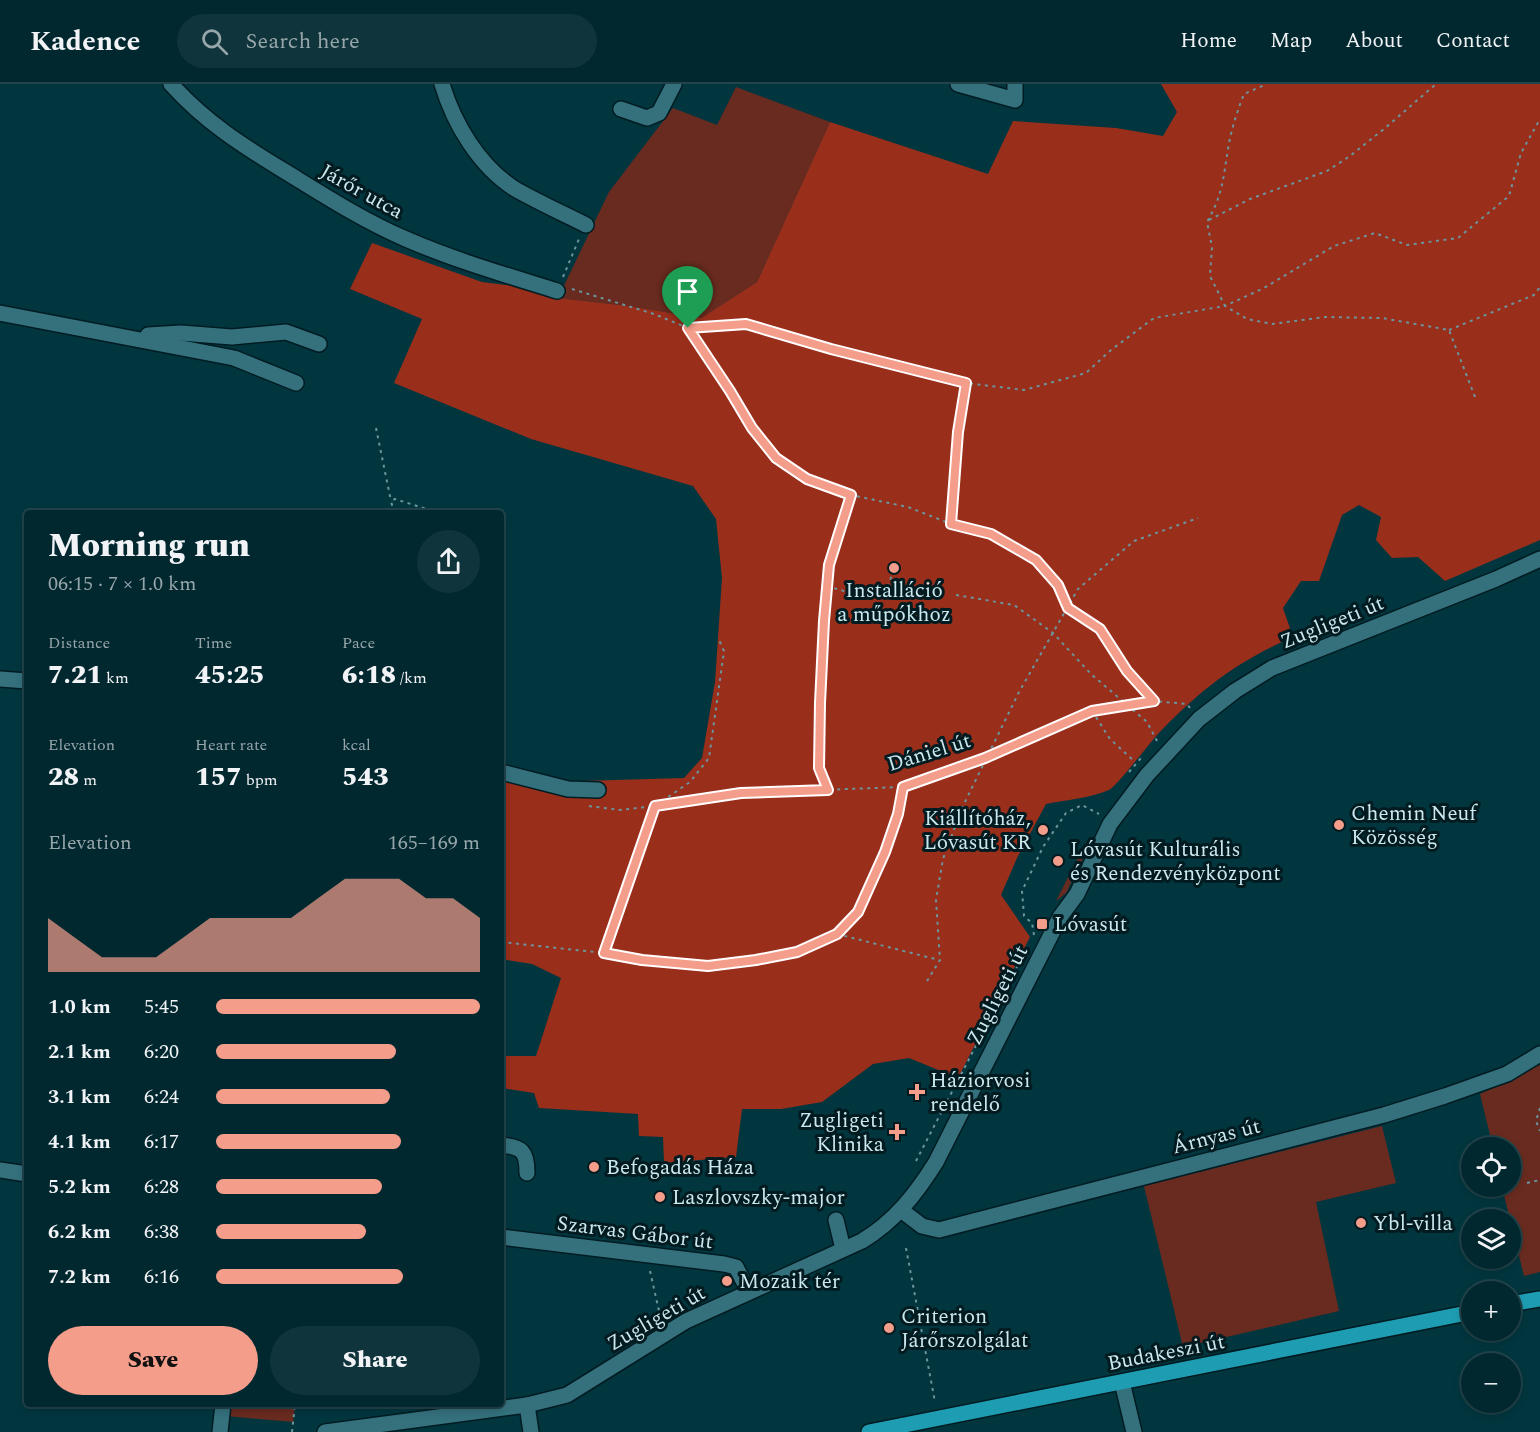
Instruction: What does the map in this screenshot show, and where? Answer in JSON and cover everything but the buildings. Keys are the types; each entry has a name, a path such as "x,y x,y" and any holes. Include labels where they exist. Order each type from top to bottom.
{"main road":[{"path":"1521,1302 1540,1299"},
{"name":"Budakeszi út","path":"869,1432 1461,1314"}],"street":[{"name":"Járőr utca","path":"171,84 196,110 230,138 338,203 405,239 498,273 557,291"},
{"path":"442,84 461,130 485,164 514,188 586,225"},
{"path":"621,109 647,118 658,112 674,84"},
{"path":"958,84 1015,100 1015,84"},
{"path":"0,313 234,358 296,383"},
{"path":"127,336 181,333 232,338 286,332 319,344"},
{"name":"Zugligeti út","path":"325,1432 527,1405 567,1395 669,1330 714,1306 843,1250 871,1235 901,1210 936,1162 1060,917 1077,894 1110,824 1147,774 1199,719 1235,691 1272,668 1496,579 1540,559"},
{"path":"0,679 24,681"},
{"path":"504,773 568,789 598,790"},
{"name":"Árnyas út","path":"901,1210 922,1226 939,1230 1384,1115 1507,1074 1540,1054"},
{"path":"504,1145 521,1150 526,1159 527,1173"},
{"path":"0,1170 24,1174"},
{"path":"836,1220 843,1250"},
{"name":"Szarvas Gábor út","path":"504,1237 646,1253 736,1268 748,1292"},
{"path":"1122,1382 1134,1432"},
{"path":"527,1405 531,1432"},
{"path":"220,1432 223,1407"}],"path":[{"path":"1267,84 1244,94 1235,118 1228,148 1225,179 1218,203 1207,222 1212,247 1210,276 1225,306 1247,319 1272,324 1324,317 1382,318 1449,330 1534,295 1540,286"},
{"path":"1207,222 1250,199 1327,171 1384,129 1436,84"},
{"path":"557,291 570,288 654,314 688,328 746,324 831,349 966,383 1024,390 1086,373 1111,350 1154,318 1225,306 1264,288 1334,246 1375,233 1407,245 1458,238 1509,196 1521,153 1540,119"},
{"path":"557,291 586,225"},
{"path":"688,328 752,428 776,458 807,479 851,495 908,507 951,524 991,534 1036,560 1058,585 1068,608 1100,629 1127,671 1154,701"},
{"path":"1449,330 1475,397"},
{"path":"951,524 958,432 966,383"},
{"path":"376,428 393,510"},
{"path":"828,790 819,768 820,703 827,586 829,565 851,495"},
{"path":"391,501 395,499 430,510"},
{"path":"927,981 940,960 936,900 943,859 962,808 1019,692 1078,589 1134,541 1198,518"},
{"path":"827,586 864,597 886,594 894,568"},
{"path":"956,595 1014,605 1053,633 1091,674 1147,722 1159,743"},
{"name":"Dániel út","path":"655,806 690,782 710,758 724,651 718,640"},
{"name":"Dániel út","path":"590,806 620,810 741,793 903,787 985,758 1092,711 1154,701 1187,704 1199,719"},
{"path":"1092,711 1110,739 1136,762"},
{"path":"504,942 708,966 797,952 837,934 858,912 885,852 898,814 903,787"},
{"path":"1034,935 1032,923 1024,916 1022,891 1043,847 1066,813 1082,805 1102,815"},
{"path":"604,953 655,806"},
{"path":"837,934 940,960"},
{"path":"1540,1108 1536,1121 1540,1131"},
{"path":"1527,1183 1540,1180"},
{"path":"906,1248 935,1402"},
{"path":"646,1253 659,1311"},
{"path":"292,1432 295,1407"}],"shaded area":[{"path":"1161,84 1540,84 1540,540 1445,581 1418,557 1392,558 1376,540 1381,517 1359,505 1342,515 1319,581 1301,581 1283,608 1293,637 1236,667 1188,704 1157,735 1109,790 1086,797 1046,804 1017,858 1001,895 1030,937 958,1078 909,1058 873,1064 822,1102 781,1109 742,1109 736,1157 664,1163 663,1137 639,1136 638,1114 539,1108 534,1093 504,1088 504,1056 536,1056 561,978 532,964 504,959 504,780 524,786 546,782 684,778 702,758 715,682 722,578 716,519 693,486 531,439 394,383 422,319 350,289 372,243 482,282 539,289 558,298 629,306 701,318 757,282 830,122 988,174 1013,121 1116,128 1163,136 1177,112"},
{"path":"736,87 830,122 757,282 701,318 629,306 558,298 609,192 673,108 717,125"},
{"path":"1085,844 1084,856 1066,893 1056,901"},
{"path":"1540,1065 1540,1272 1524,1276 1521,1264 1521,1209 1507,1209 1504,1197 1521,1197 1521,1137 1491,1137 1480,1094"},
{"path":"1382,1126 1396,1183 1316,1202 1339,1311 1183,1347 1144,1186"},
{"path":"226,1407 295,1407 293,1422 225,1416"}],"place":[{"name":"Installáció a műpókhoz","path":"894,568"},
{"name":"Chemin Neuf Közösség","path":"1339,825"},
{"name":"Kiállítóház, Lóvasút KR","path":"1043,830"},
{"name":"Lóvasút Kulturális és Rendezvényközpont","path":"1058,861"},
{"name":"Lóvasút","path":"1042,924"},
{"name":"Háziorvosi rendelő","path":"917,1092"},
{"name":"Zugligeti Klinika","path":"897,1132"},
{"name":"Befogadás Háza","path":"594,1167"},
{"name":"Laszlovszky-major","path":"660,1197"},
{"name":"Ybl-villa","path":"1361,1223"},
{"name":"Mozaik tér","path":"727,1281"},
{"name":"Criterion Járőrszolgálat","path":"889,1328"}],"route":[{"path":"746,324 831,349 966,383 958,432 951,524 991,534 1036,560 1058,585 1068,608 1100,629 1127,671 1154,701 1092,711 985,758 903,787 898,814 885,852 858,912 837,934 797,952 708,966 642,960 604,953 655,806 741,793 828,790 819,768 824,621 829,565 851,495 807,479 776,458 752,428 688,328 746,324"}]}
